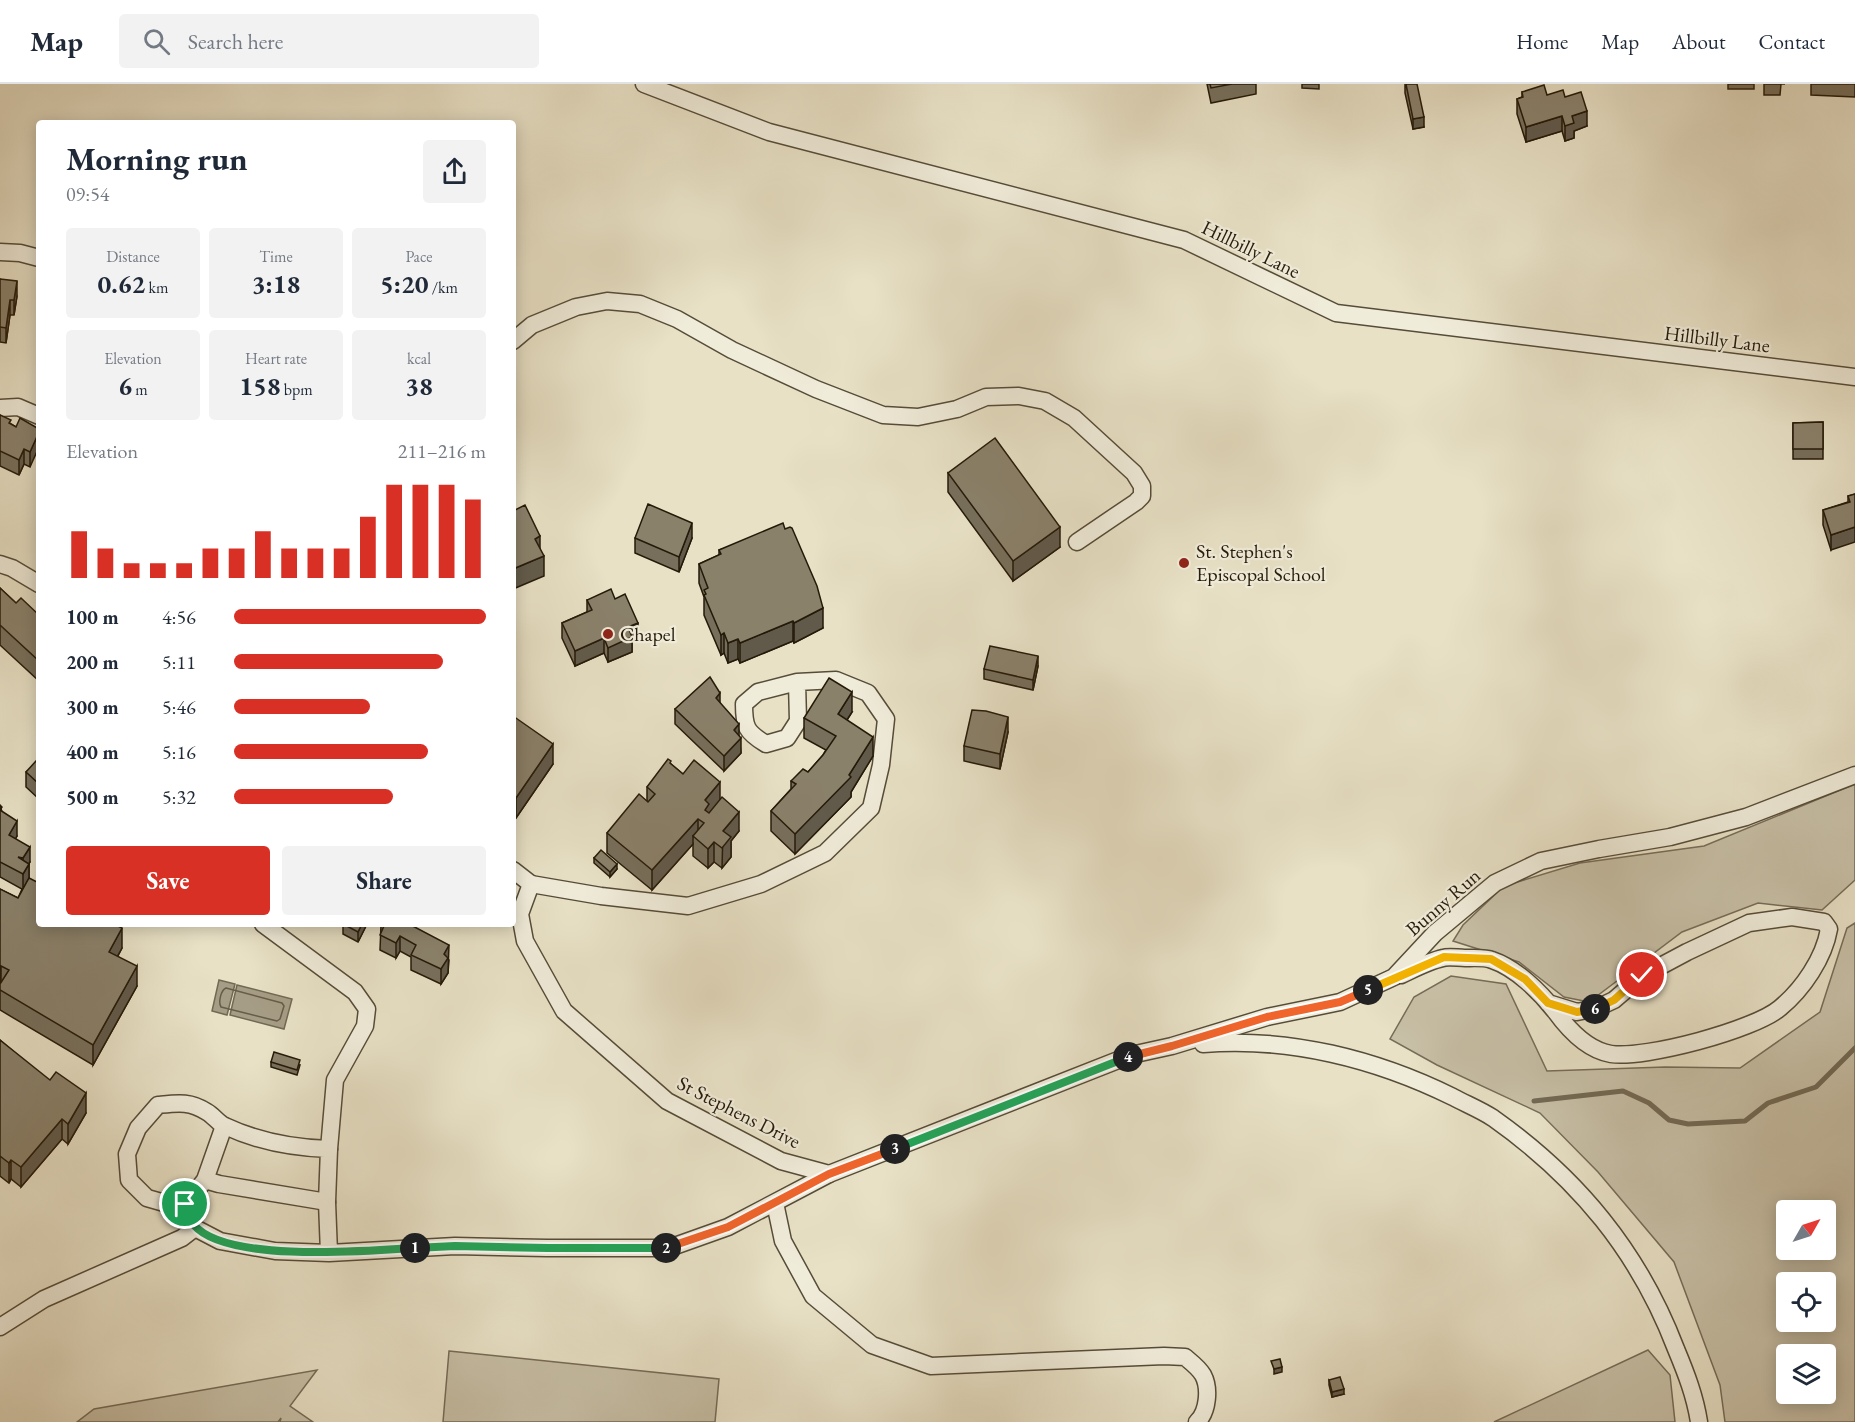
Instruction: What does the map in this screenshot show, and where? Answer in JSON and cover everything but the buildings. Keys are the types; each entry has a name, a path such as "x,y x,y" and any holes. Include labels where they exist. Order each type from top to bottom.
{"street":[{"name":"Hillbilly Lane","path":"644,84 770,132 1184,240 1336,313 1855,377"},
{"path":"0,252 20,253 36,257"},
{"path":"516,338 532,325 576,307 607,301 640,304 677,319 732,350 806,384 883,415 918,417 957,409 986,397 1019,396 1045,400 1074,418 1134,473 1142,486 1142,496 1136,502 1077,542"},
{"path":"0,408 18,407 36,415"},
{"path":"0,564 12,568 36,582"},
{"path":"516,872 531,884 601,896 688,906 760,884 825,853 871,808 881,765 886,719 868,693 836,680 797,682"},
{"name":"Bunny Run","path":"1172,1046 1267,1017 1340,1002 1394,978 1435,933 1495,883 1541,861 1670,837 1746,817 1855,776"},
{"name":"St Stephens Drive","path":"531,884 520,914 525,941 564,1011 667,1101 781,1161 829,1174"},
{"path":"1394,978 1444,957 1491,959 1525,979 1567,1027 1588,1045 1610,1054 1641,1053 1683,1046 1744,1027 1779,1009 1807,979 1827,942 1829,928 1824,922 1812,918 1792,916 1749,923 1642,975 1614,1000 1597,1008 1577,1012 1548,1003"},
{"path":"267,927 348,985 367,1009 365,1026 335,1080 327,1202 329,1252"},
{"path":"185,1204 195,1228 220,1241 274,1251 329,1252 455,1246 669,1248 728,1227 829,1174 1131,1055 1172,1046 1229,1042 1266,1043 1346,1056 1427,1085 1491,1117 1547,1161 1584,1197 1635,1262 1664,1317 1695,1396 1699,1422"},
{"path":"185,1204 168,1204 147,1198 129,1180 128,1154 138,1128 158,1105 186,1102 207,1112 224,1126 272,1142 329,1149"},
{"path":"185,1204 205,1180 224,1126"},
{"path":"205,1180 327,1202"},
{"path":"775,1203 783,1241 813,1296 872,1345 931,1366 1185,1357 1204,1376 1207,1400 1201,1418 1197,1422"},
{"path":"0,1327 44,1299 182,1238 195,1228"}],"shaded area":[{"path":"1855,784 1855,880 1822,910 1758,903 1682,932 1589,1002 1564,997 1519,962 1453,941 1463,925 1504,886 1580,863 1704,846"},
{"path":"1855,923 1855,1422 1725,1422 1720,1385 1674,1262 1598,1172 1540,1113 1437,1065 1390,1039 1414,997 1451,976 1506,984 1547,1071 1665,1067 1740,1068 1820,1012 1847,928"},
{"path":"1648,1350 1670,1375 1675,1422 1494,1422"},
{"path":"449,1351 719,1379 715,1422 443,1422"},
{"path":"317,1370 290,1406 313,1422 280,1422 281,1418 278,1422 77,1422 94,1409"}],"water":[{"path":"219,980 235,984 227,1015 212,1011"},
{"path":"237,985 292,999 284,1029 230,1015"}],"waterway":[{"path":"1534,1101 1623,1091 1649,1103 1669,1120 1688,1124 1745,1121 1768,1103 1816,1087 1855,1048"}],"place":[{"name":"St. Stephen's Episcopal School","path":"1184,563"},
{"name":"Chapel","path":"608,634"}],"route":[{"path":"185,1204 195,1228 220,1241 274,1251 329,1252 455,1246 669,1248 728,1227 829,1174 1131,1055 1172,1046 1267,1017 1340,1002 1444,957 1491,959 1525,979 1548,1003 1577,1012 1597,1008 1614,1000 1642,975"}]}
